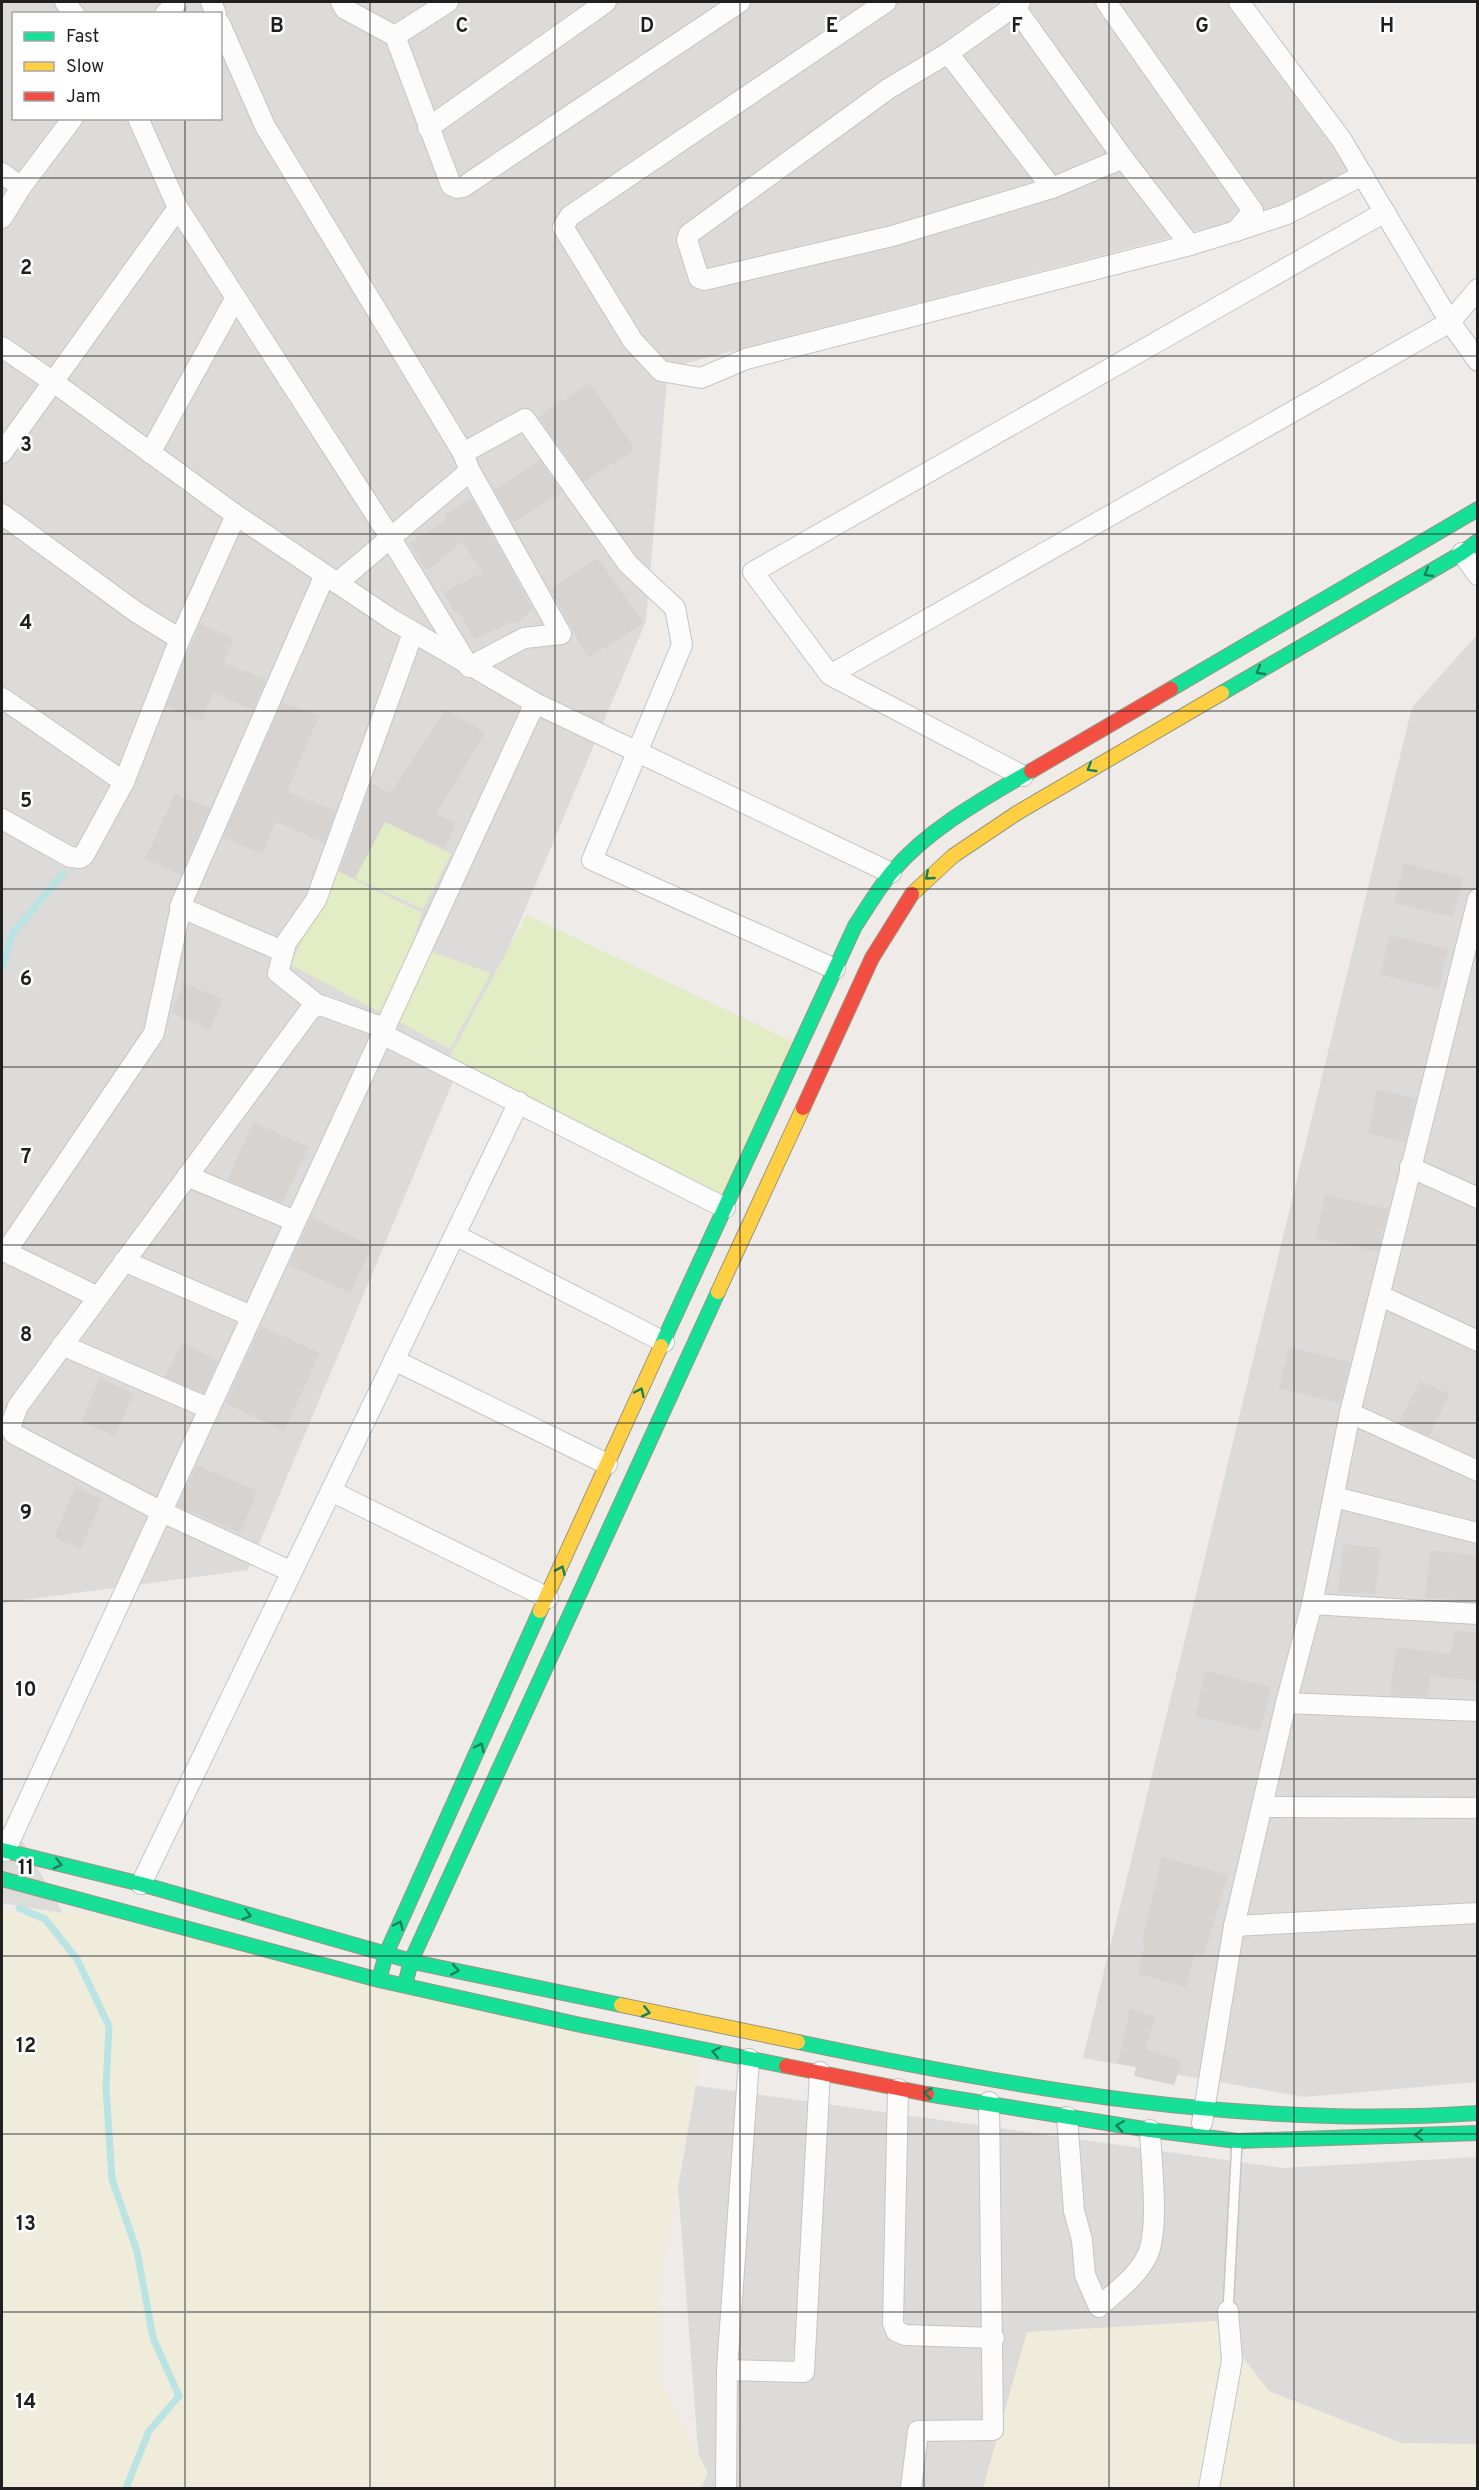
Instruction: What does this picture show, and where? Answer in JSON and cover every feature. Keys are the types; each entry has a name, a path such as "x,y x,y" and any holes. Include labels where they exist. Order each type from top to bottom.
{"street":[{"path":"341,2 345,9 394,36 428,128 452,185 457,188 463,187 740,2"},
{"path":"394,36 448,2"},
{"path":"428,128 606,2"},
{"path":"886,2 570,216 563,227 633,341 661,371 701,378 746,359 824,337 1083,275 1190,245 1287,214 1363,175"},
{"path":"1106,2 1253,211 1236,231"},
{"path":"1239,2 1341,139 1450,322 1478,361"},
{"path":"1123,158 1052,188 892,236 704,280 699,278 687,240 689,234 888,89 948,53 1017,4 1123,158 1190,245"},
{"path":"222,29 265,126 466,461 561,634 524,638 468,667"},
{"path":"948,53 1052,188"},
{"path":"2,218 21,187 71,120"},
{"path":"139,120 178,208 390,537 468,667"},
{"path":"2,173 21,187"},
{"path":"2,453 178,208"},
{"path":"1023,776 830,675 753,572 1385,212"},
{"path":"830,675 1450,322 1478,288"},
{"path":"150,453 235,299"},
{"path":"2,347 330,580 468,667 535,703 891,873"},
{"path":"466,461 525,419 628,564 675,608 682,645 592,860 835,969"},
{"path":"98,1297 4,1251 154,1034 180,907 330,580 390,537 465,475 466,461"},
{"path":"379,1980 386,1954 607,1464 835,969 855,926 891,873 926,839 1023,776 1478,510"},
{"path":"2,514 136,612 180,639"},
{"path":"2,819 70,857 80,858 124,782 180,639 236,515"},
{"path":"405,1985 411,1961 872,958 908,898 953,856 1017,813 1470,547 1478,575"},
{"path":"413,633 316,900 282,951 278,973 318,1005 383,1031 725,1208"},
{"path":"2,698 124,782"},
{"path":"535,703 3,1850 141,1884 411,1961 963,2077 1204,2111 1408,2118 1478,2113"},
{"path":"1199,2138 1234,1926 1286,1703 1312,1604 1350,1413 1381,1296 1410,1167 1478,899"},
{"path":"180,907 282,951"},
{"path":"290,1571 160,1510 14,1434 10,1427 18,1406 62,1345 310,1010 318,1005"},
{"path":"141,1884 290,1571 519,1102"},
{"path":"1410,1167 1478,1198"},
{"path":"187,1176 295,1221"},
{"path":"455,1235 664,1342"},
{"path":"124,1261 251,1316"},
{"path":"1381,1296 1478,1341"},
{"path":"62,1345 208,1408"},
{"path":"394,1360 607,1464"},
{"path":"1350,1413 1478,1471"},
{"path":"331,1491 548,1598"},
{"path":"1334,1497 1478,1533"},
{"path":"1312,1604 1478,1614"},
{"path":"1286,1703 1478,1711"},
{"path":"1262,1807 1478,1808"},
{"path":"2,1879 379,1980 898,2089 1199,2138 1237,2141 1478,2133"},
{"path":"1234,1926 1478,1913"},
{"path":"726,2488 727,2370 749,2059"},
{"path":"727,2370 804,2372 820,2072"},
{"path":"898,2089 893,2324 896,2331 905,2336 994,2338"},
{"path":"911,2488 918,2431 993,2430 994,2338 989,2102"},
{"path":"1067,2117 1074,2211 1082,2240 1085,2275 1099,2307 1130,2279 1147,2256 1154,2230 1150,2130"},
{"path":"1209,2488 1232,2360 1228,2311"}],"lane":[{"path":"1228,2311 1237,2141"}],"shaded area":[{"path":"2,2 1243,2 1381,183 668,368 646,621 248,1570 2,1603"},
{"path":"1477,635 1477,2082 1304,2097 1083,2058 1412,707"},
{"path":"2,1910 18,1914 35,1928 15,1911 72,1910 700,2062 658,2301 662,2384 708,2473 701,2488 2,2488"},
{"path":"670,2082 1283,2168 1477,2157 1477,2446 1243,2488 701,2488"},
{"path":"1215,2321 1269,2391 1401,2443 1477,2444 1477,2488 983,2488 1027,2332"}],"green space":[{"path":"385,822 451,854 423,909 355,878"},
{"path":"333,869 422,913 412,945 491,973 450,1049 291,965"},
{"path":"527,915 800,1045 725,1208 445,1065"}],"pier":[{"path":"2,1837 23,1842 63,1913 2,1903"}],"building":[{"path":"590,383 635,449 584,482 538,417"},
{"path":"540,460 562,492 513,523 494,490"},
{"path":"471,497 533,609 515,624 514,621 475,639 459,612 456,614 443,592 483,572 462,542 427,571 409,543 447,520 445,515"},
{"path":"598,558 643,623 588,658 550,589"},
{"path":"200,624 234,638 224,663 266,679 253,710 213,693 201,722 166,706"},
{"path":"282,702 319,716 287,792 336,811 324,843 276,822 262,854 223,837"},
{"path":"446,709 485,733 436,814 455,823 445,849 385,822 355,878 339,872 371,783 391,793"},
{"path":"175,794 210,808 181,875 145,859"},
{"path":"1404,863 1463,878 1453,917 1394,903"},
{"path":"1390,935 1448,949 1439,989 1380,974"},
{"path":"183,983 223,999 210,1030 171,1013"},
{"path":"1377,1090 1416,1098 1405,1142 1368,1134"},
{"path":"253,1122 309,1147 282,1203 227,1180"},
{"path":"1325,1195 1388,1209 1378,1252 1316,1238"},
{"path":"311,1217 372,1246 350,1293 289,1265"},
{"path":"261,1326 320,1353 284,1431 225,1403"},
{"path":"182,1342 218,1361 203,1393 165,1377"},
{"path":"1289,1347 1350,1362 1340,1403 1279,1388"},
{"path":"100,1378 133,1393 115,1436 81,1421"},
{"path":"1420,1381 1450,1394 1429,1436 1399,1422"},
{"path":"197,1465 257,1491 240,1533 178,1506"},
{"path":"76,1487 102,1499 81,1549 54,1537"},
{"path":"1343,1544 1381,1548 1375,1594 1338,1592"},
{"path":"1430,1550 1478,1556 1478,1601 1425,1598"},
{"path":"1454,1630 1478,1633 1478,1681 1430,1676 1428,1697 1390,1695 1396,1647 1451,1654"},
{"path":"1205,1671 1271,1687 1260,1731 1195,1716"},
{"path":"1162,1857 1228,1875 1204,1955 1195,1953 1186,1987 1138,1974 1145,1941 1142,1940"},
{"path":"1130,2009 1155,2017 1145,2049 1182,2061 1174,2085 1134,2076 1136,2067 1118,2063"}],"waterway":[{"path":"2,969 12,934 63,874"},
{"path":"19,1908 45,1919 77,1959 109,2026 106,2088 112,2179 137,2251 153,2338 179,2396 149,2431 126,2488"}],"traffic: fast":[{"path":"1171,689 1478,509"},
{"path":"1222,693 1462,553 1478,541"},
{"path":"661,1346 855,926 877,892 906,856 957,816 1031,771"},
{"path":"405,1985 411,1961 718,1292"},
{"path":"379,1980 386,1954 540,1611"},
{"path":"2,1850 141,1884 418,1963 621,2005"},
{"path":"2,1879 379,1980 576,2024 786,2066"},
{"path":"798,2042 1051,2089 1221,2110 1306,2115 1392,2116 1478,2113"},
{"path":"927,2094 1150,2130 1237,2141 1478,2133"}],"traffic: slow":[{"path":"912,894 953,856 1017,813 1222,693"},
{"path":"718,1292 803,1108"},
{"path":"540,1611 661,1346"},
{"path":"621,2005 798,2042"}],"traffic: jam":[{"path":"1031,771 1171,689"},
{"path":"803,1108 872,958 912,894"},
{"path":"786,2066 927,2094"}]}
